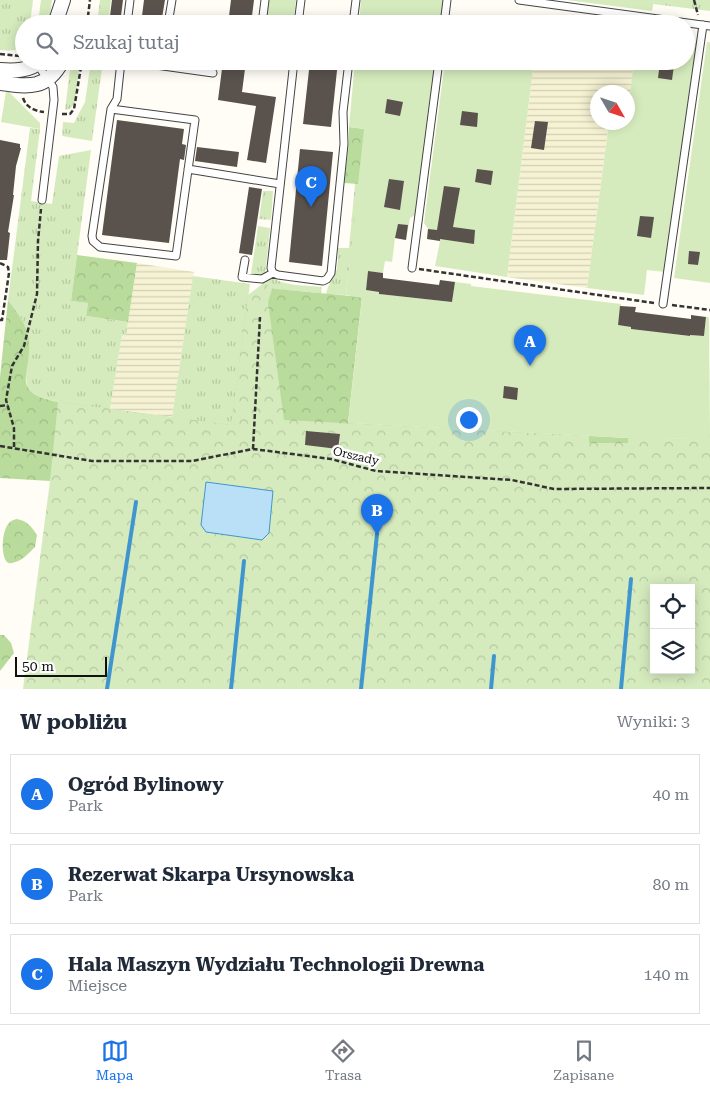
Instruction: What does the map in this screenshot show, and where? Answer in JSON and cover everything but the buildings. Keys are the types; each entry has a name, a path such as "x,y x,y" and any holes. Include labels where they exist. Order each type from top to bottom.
{"street":[{"path":"59,15 65,0"},
{"path":"65,0 66,15"},
{"path":"0,70 15,69"},
{"path":"0,83 32,86 43,82 56,70"}],"lane":[{"path":"128,15 130,0"},
{"path":"170,15 172,0"},
{"path":"263,15 265,0"},
{"path":"299,15 301,0"},
{"path":"354,15 356,0"},
{"path":"446,15 448,0"},
{"path":"519,0 627,15"},
{"path":"664,304 706,26"},
{"path":"42,200 54,113 53,87 43,70"},
{"path":"111,109 195,120 176,256 100,247 93,241 92,236 111,109 116,99 121,70"},
{"path":"196,70 213,73"},
{"path":"293,70 270,268 273,273 278,275 323,281 331,273 344,144 343,112 348,70"},
{"path":"412,268 439,70"},
{"path":"188,169 280,184"},
{"path":"244,260 242,276 262,279 273,273"}],"path":[{"path":"88,15 90,0"},
{"path":"694,0 697,13 706,26"},
{"path":"0,54 15,56"},
{"path":"64,114 72,112 76,104 81,70"},
{"path":"23,94 24,102 33,110 42,112"},
{"path":"14,448 14,428 6,400 12,366 24,346 37,294 38,241 42,200"},
{"path":"0,263 8,267 9,273 2,320 0,320"},
{"path":"412,268 710,310"},
{"path":"253,450 260,317"},
{"path":"0,406 8,405"},
{"name":"Orszady","path":"0,446 92,461 192,461 253,450 331,459 376,471 512,480 554,489 710,488"}],"shaded area":[{"path":"533,70 633,70 631,85 590,85 590,130 608,130 587,288 507,277"},
{"path":"137,263 194,272 172,417 110,409 122,334 126,335"}],"green space":[{"path":"0,0 33,0 31,15 15,15 15,50 0,50"},
{"path":"41,0 52,0 50,15 39,15"},
{"path":"100,0 111,0 109,15 98,15"},
{"path":"269,0 296,0 294,15 267,15"},
{"path":"361,0 444,1 442,15 360,15"},
{"path":"567,0 654,0 652,11"},
{"path":"654,0 710,0 710,11 653,4"},
{"path":"707,42 710,42 710,283 674,278"},
{"path":"70,70 79,70 75,103 70,109 65,110"},
{"path":"90,70 102,70 92,141 62,136 63,122 74,123 85,102"},
{"path":"354,70 435,70 417,214 410,218 406,240 395,238 392,262 385,261 383,273 368,271 366,290 379,292 379,294 452,302 455,282 471,284 471,286 621,304 618,325 631,327 631,329 689,336 704,336 706,317 709,317 710,435 693,435 693,439 628,438 348,423 362,298 346,295 364,129 349,127"},
{"path":"444,70 533,70 507,277 435,266 440,241 427,239 428,229 424,223"},
{"path":"633,70 692,70 665,272 647,270 644,295 587,288 608,130 635,130 635,85 631,85"},
{"path":"6,92 9,92 40,123 40,129 1,122"},
{"path":"349,127 365,129 359,184 344,183"},
{"path":"30,128 40,129 31,201 52,204 59,156 91,150 71,301 88,303 86,316 128,322 126,335 122,335 110,409 55,401 27,389 22,320 8,300"},
{"path":"355,184 359,184 346,295 326,294 337,268 338,248 349,248"},
{"path":"263,191 273,191 271,220 259,219"},
{"path":"258,226 270,228 265,276 251,274"},
{"path":"77,255 137,263 128,322 86,316 88,303 71,301"},
{"path":"193,276 250,284 231,426 172,417"},
{"path":"272,277 289,284 322,287 321,293 272,289 265,282"},
{"path":"265,282 272,289 268,302 284,420 589,436 589,443 628,443 628,438 693,439 693,435 710,435 710,689 23,689 50,481 58,402 231,425 248,295"},
{"path":"266,288 362,297 348,423 628,438 692,439 710,435 710,508 0,478 0,377 8,300 21,319 28,335 29,354 26,381 28,388 33,393 58,402 231,425 248,295"},
{"path":"17,519 28,524 37,535 35,547 22,559 8,563 3,554 4,532 12,520"},
{"path":"0,635 4,635 11,643 14,653 0,671"}],"water":[{"path":"206,482 273,491 269,533 262,540 206,532 201,525"}],"waterway":[{"path":"107,689 136,502"},
{"path":"361,689 377,534"},
{"path":"231,689 244,561"},
{"path":"621,689 631,579"},
{"path":"491,689 494,656"}],"place":[{"name":"Hala Maszyn Wydziału Technologii Drewna","path":"311,207"},
{"name":"Ogród Bylinowy","path":"530,366"},
{"name":"Rezerwat Skarpa Ursynowska","path":"377,535"}]}
